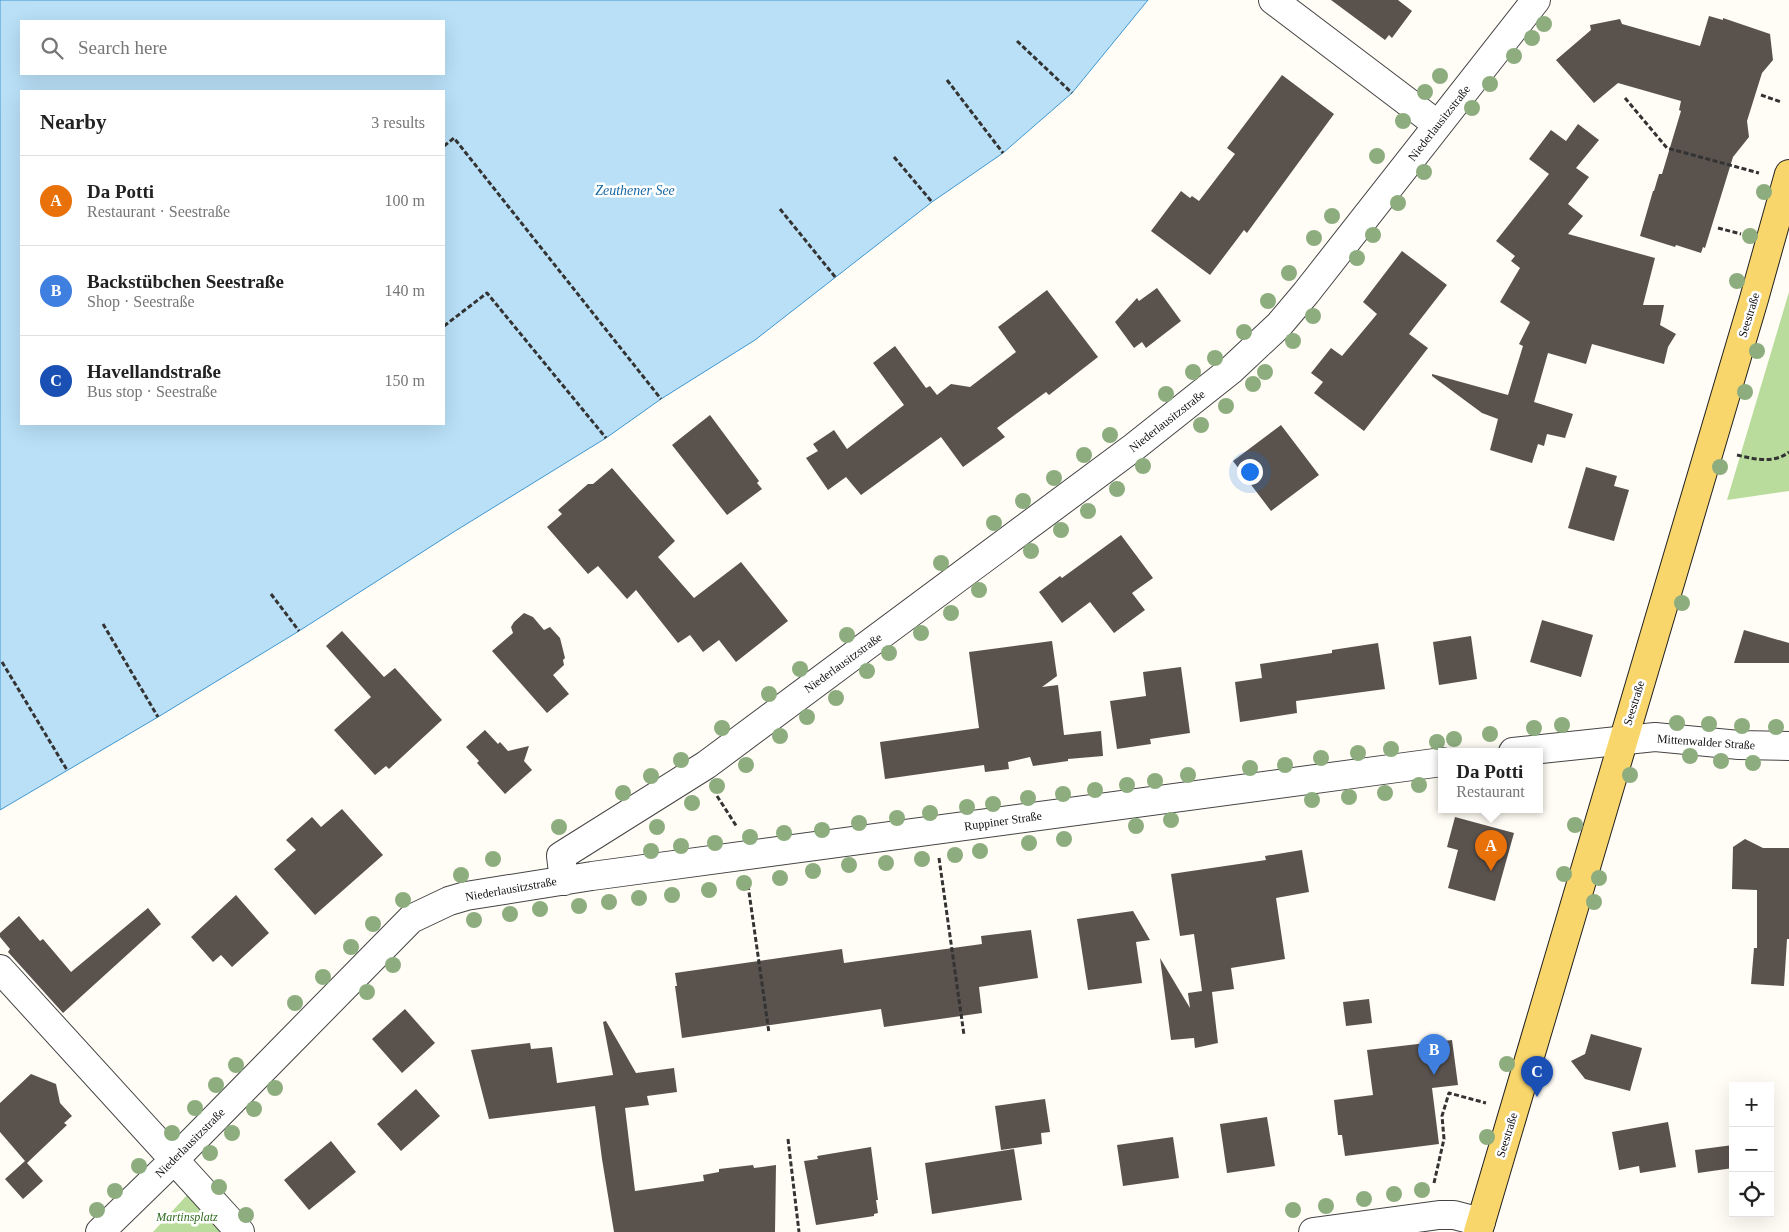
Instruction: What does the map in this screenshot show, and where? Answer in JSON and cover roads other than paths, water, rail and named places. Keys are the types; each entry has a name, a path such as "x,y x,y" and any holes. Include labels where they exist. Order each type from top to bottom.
{"main road":[{"name":"Seestraße","path":"1480,1227 1789,174"}],"street":[{"path":"1273,0 1438,125"},
{"name":"Niederlausitzstraße","path":"100,1232 174,1160 411,919 449,901 466,896 564,880 561,856 706,765 1134,447 1220,380 1280,325 1536,0"},
{"name":"Mittenwalder Straße","path":"1622,740 1655,737 1738,745 1789,746"},
{"path":"1543,749 1622,740"},
{"name":"Ruppiner Straße","path":"564,880 742,844 935,831 1438,763"},
{"path":"0,968 240,1232"},
{"path":"1313,1232 1439,1215 1454,1215 1480,1227"}],"water":[{"name":"Zeuthener See","path":"0,0 1148,0 1072,93 1003,153 932,202 755,340 661,399 606,438 452,533 299,631 0,810"}],"place":[{"name":"Da Potti","path":"1491,871"},
{"name":"Backstübchen Seestraße","path":"1434,1075"},
{"name":"Havellandstraße","path":"1537,1097"}],"park label":[{"name":"Martinsplatz","path":"187,1217"}]}
